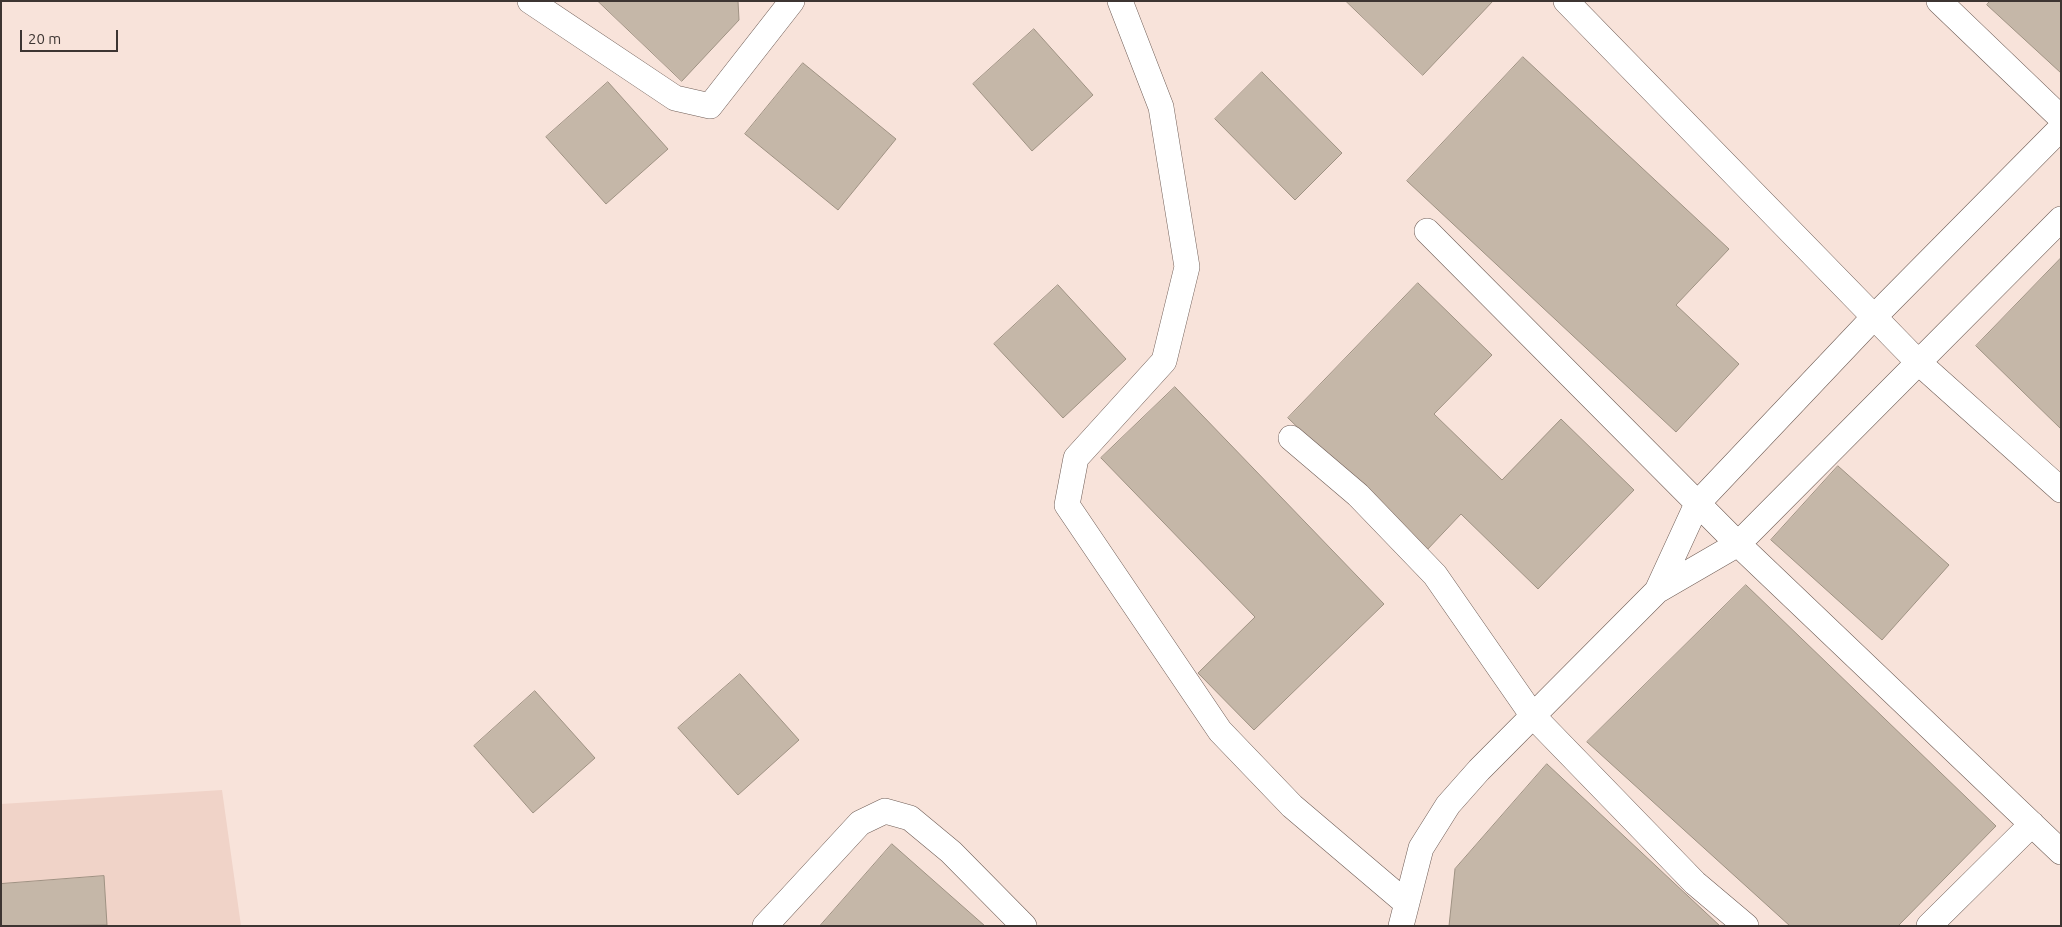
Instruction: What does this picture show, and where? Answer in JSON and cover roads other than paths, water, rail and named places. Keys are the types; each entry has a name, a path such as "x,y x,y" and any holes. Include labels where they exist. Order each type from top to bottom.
{"street":[{"path":"530,1 675,98 710,106 792,1"},
{"path":"1120,1 1161,107 1187,266 1164,360 1076,458 1067,505 1220,731 1292,806 1403,914 1421,848 1448,805 1479,770 1657,591 1738,544 2061,219"},
{"path":"1566,1 1918,362 2061,490"},
{"path":"1939,1 2061,118"},
{"path":"1657,591 1697,504 1874,317 2061,128"},
{"path":"1427,231 1697,504 2061,852"},
{"path":"1291,438 1358,495 1435,575 1533,716 1695,883 1746,926"},
{"path":"765,926 860,823 885,811 910,818 951,852 1024,926"},
{"path":"1929,926 2032,824"}]}
